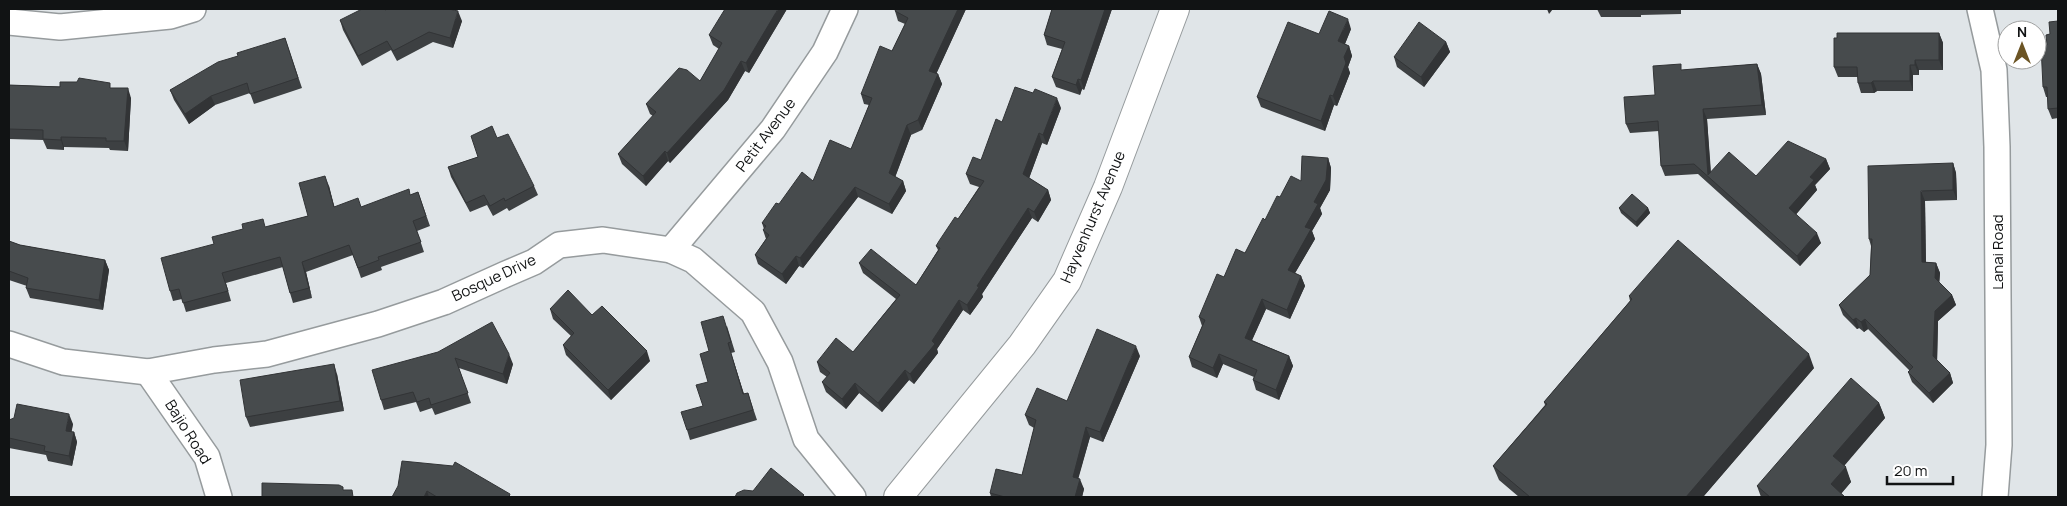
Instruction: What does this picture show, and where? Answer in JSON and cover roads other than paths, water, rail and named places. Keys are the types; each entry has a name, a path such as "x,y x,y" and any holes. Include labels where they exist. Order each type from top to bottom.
{"main road":[{"name":"Hayvenhurst Avenue","path":"898,497 1022,345 1067,281 1108,187 1174,9"}],"street":[{"path":"9,22 60,27 170,16 193,9"},
{"name":"Petit Avenue","path":"671,250 773,129 825,52 845,9"},
{"name":"Lanai Road","path":"1980,9 1994,70 1997,147 1998,445 1995,497"},
{"name":"Bosque Drive","path":"9,344 63,362 148,372 214,360 267,354 378,324 444,302 534,262 559,245 603,240 671,250 693,260 753,312 780,362 806,439 853,497"},
{"name":"Bajio Road","path":"148,372 207,457 219,497"}]}
